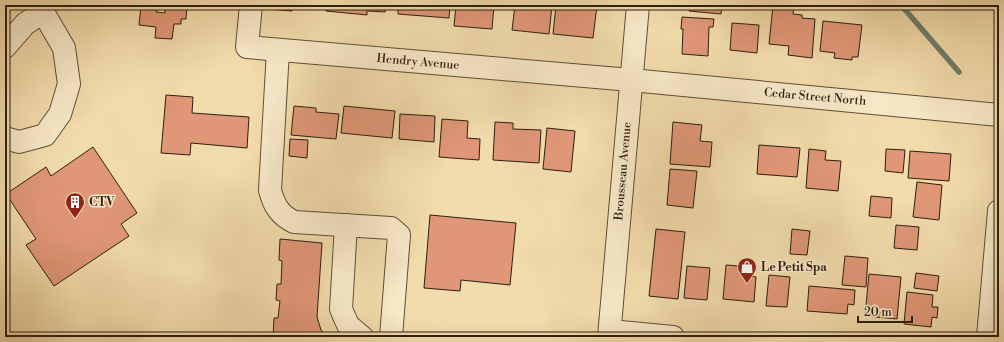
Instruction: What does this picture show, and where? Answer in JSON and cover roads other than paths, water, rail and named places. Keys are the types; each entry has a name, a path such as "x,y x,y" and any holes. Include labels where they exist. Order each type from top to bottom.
{"street":[{"name":"Hendry Avenue","path":"251,5 247,47 631,80"},
{"name":"Brousseau Avenue","path":"610,334 638,5"},
{"path":"5,47 25,24 44,9 64,48 69,84 60,114 45,135 19,142 5,138"},
{"path":"278,50 270,190 272,199 281,213 294,222 391,228 399,234 391,337"},
{"name":"Cedar Street North","path":"631,80 999,115"},
{"path":"988,337 999,211"},
{"path":"346,225 341,309 348,325 362,337"},
{"path":"610,334 673,337"}],"waterway":[{"path":"901,5 959,72"}],"place":[{"name":"CTV","path":"75,219"},
{"name":"Le Petit Spa","path":"747,284"}]}
